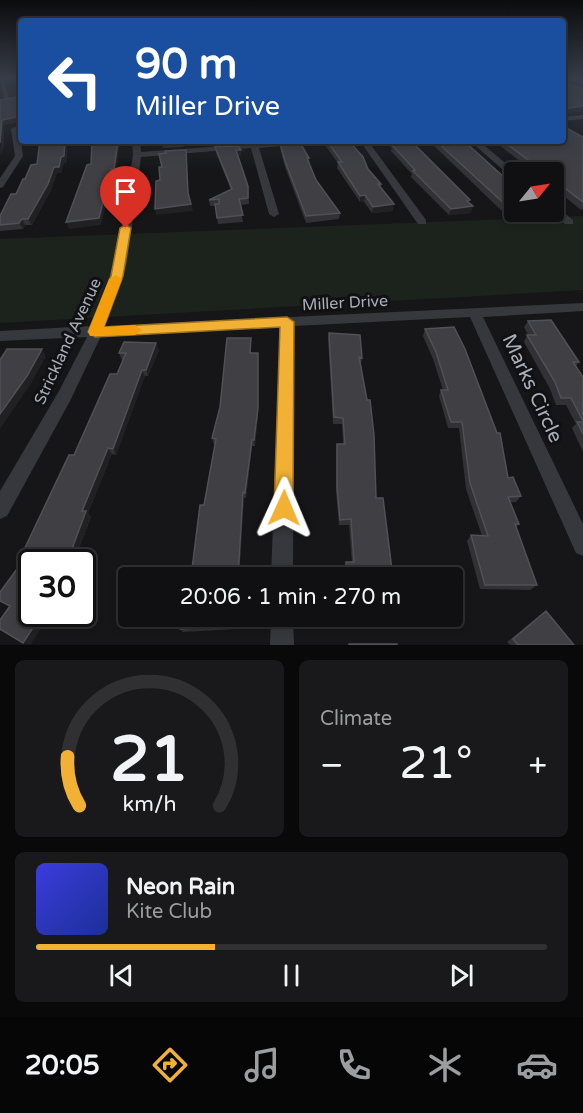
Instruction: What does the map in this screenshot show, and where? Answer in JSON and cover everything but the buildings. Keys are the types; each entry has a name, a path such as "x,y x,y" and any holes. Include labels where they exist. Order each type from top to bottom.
{"street":[{"path":"566,119 583,117"},
{"path":"0,185 19,156 14,129"},
{"path":"566,129 583,140"},
{"path":"137,148 231,144"},
{"path":"254,144 274,214"},
{"path":"366,144 422,222"},
{"path":"478,144 504,166"},
{"name":"Strickland Avenue","path":"0,509 95,332 117,276 137,148"},
{"path":"564,217 569,222"},
{"name":"Miller Drive","path":"0,336 583,307"},
{"name":"Marks Circle","path":"475,313 583,546"},
{"path":"282,567 287,322"},
{"path":"282,627 282,645"}],"shaded area":[{"path":"583,216 583,290 0,323 0,239 504,219 504,222 564,222 564,217"}],"slow traffic":[{"path":"116,279 95,332 135,330"}],"route":[{"path":"126,228 117,276 95,332 287,322 284,508"}]}
